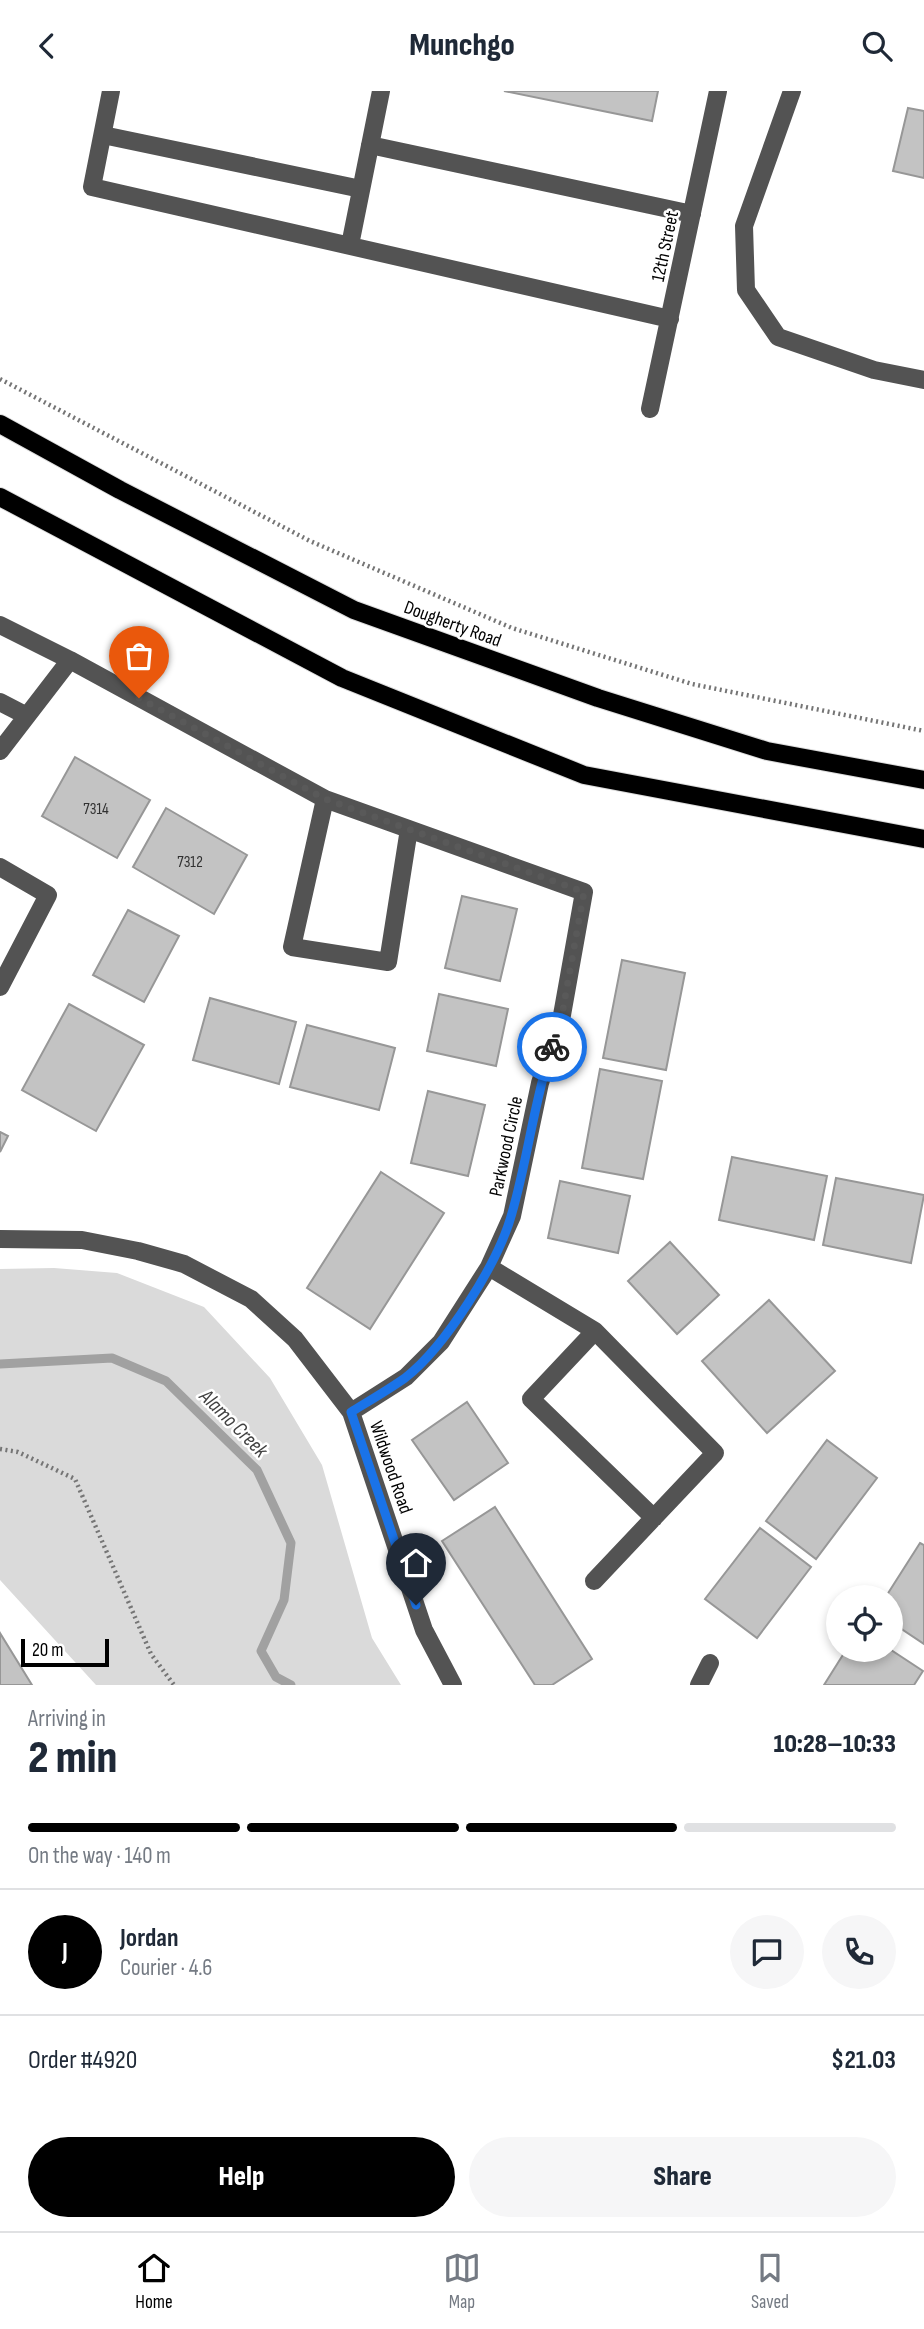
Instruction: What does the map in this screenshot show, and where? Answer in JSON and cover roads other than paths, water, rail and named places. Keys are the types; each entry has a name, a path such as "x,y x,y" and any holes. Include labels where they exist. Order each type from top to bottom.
{"main road":[{"name":"Dougherty Road","path":"0,424 354,610 598,698 767,751 924,780"},
{"path":"0,437 34,443"},
{"path":"0,497 342,678 584,775 924,839"}],"street":[{"path":"111,91 92,187 670,319"},
{"path":"350,245 381,91"},
{"name":"12th Street","path":"650,409 718,91"},
{"path":"792,91 744,226 746,291 778,337 874,370 924,380"},
{"path":"103,135 361,189"},
{"path":"370,145 692,214"},
{"name":"Parkwood Circle","path":"0,625 70,660 325,799 584,892 562,1015 540,1083 512,1216 489,1267 441,1342 406,1377 351,1412"},
{"path":"0,751 70,660"},
{"path":"0,702 27,716"},
{"path":"325,799 292,947 388,962 409,829"},
{"path":"0,867 48,895 0,988"},
{"name":"Wildwood Road","path":"0,1239 82,1240 138,1251 184,1264 251,1300 286,1331 351,1412 424,1630 453,1685"},
{"path":"489,1267 595,1331 715,1454 594,1581"},
{"path":"595,1331 531,1399 654,1518"},
{"path":"699,1685 710,1663"}],"waterway":[{"name":"Alamo Creek","path":"0,1364 112,1358 166,1381 257,1470 291,1543 284,1600 261,1651 276,1677 291,1685"}]}
